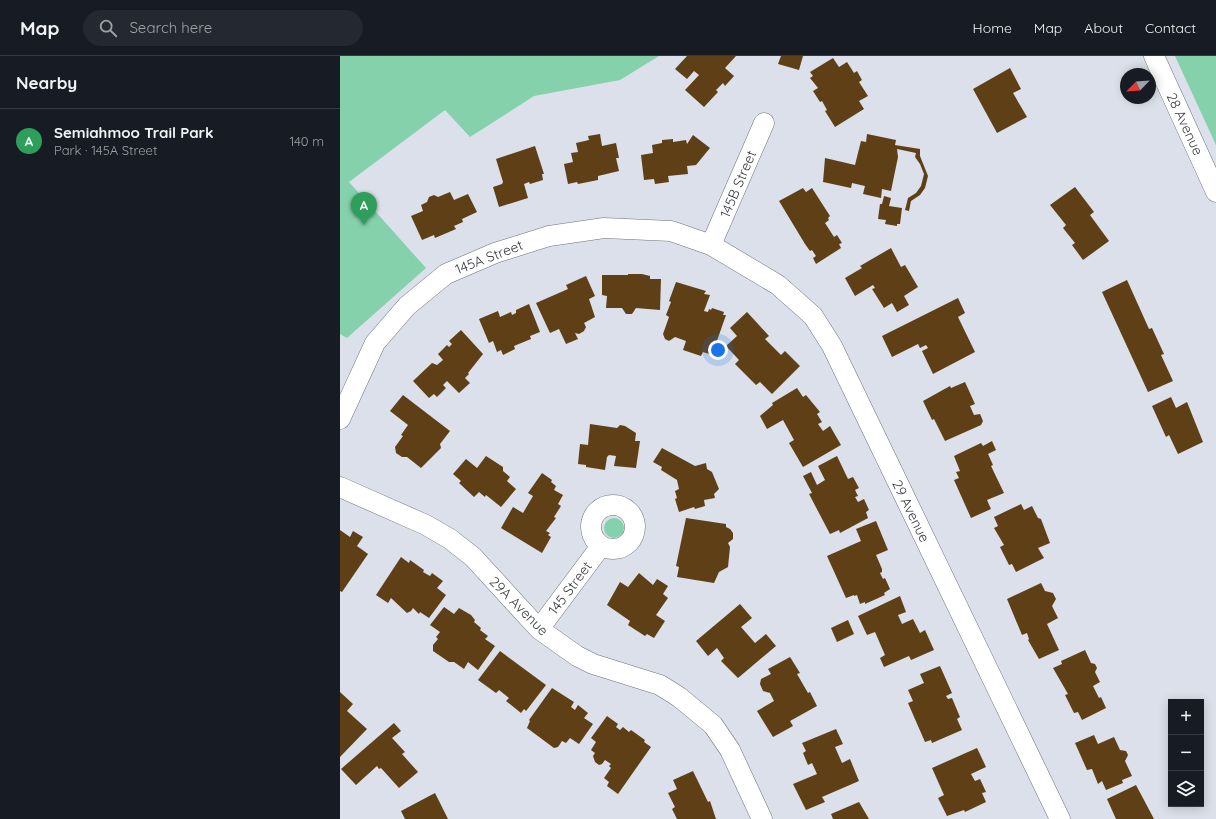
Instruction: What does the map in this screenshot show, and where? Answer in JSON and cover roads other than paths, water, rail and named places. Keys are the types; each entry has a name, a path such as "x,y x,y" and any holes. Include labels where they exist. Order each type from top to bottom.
{"street":[{"name":"28 Avenue","path":"1154,56 1216,192"},
{"name":"145B Street","path":"711,245 764,123"},
{"name":"145A Street","path":"340,419 375,344 406,306 446,274 494,253 549,236 604,228 671,231 711,245"},
{"name":"29 Avenue","path":"711,245 778,285 813,316 832,346 1060,819"},
{"name":"29A Avenue","path":"340,487 426,525 450,539 473,557 539,629 577,656 593,664 660,685 698,712 713,725 730,750 762,819"},
{"name":"145 Street","path":"539,629 601,546"}],"place":[{"name":"Semiahmoo Trail Park","path":"364,225"}]}
